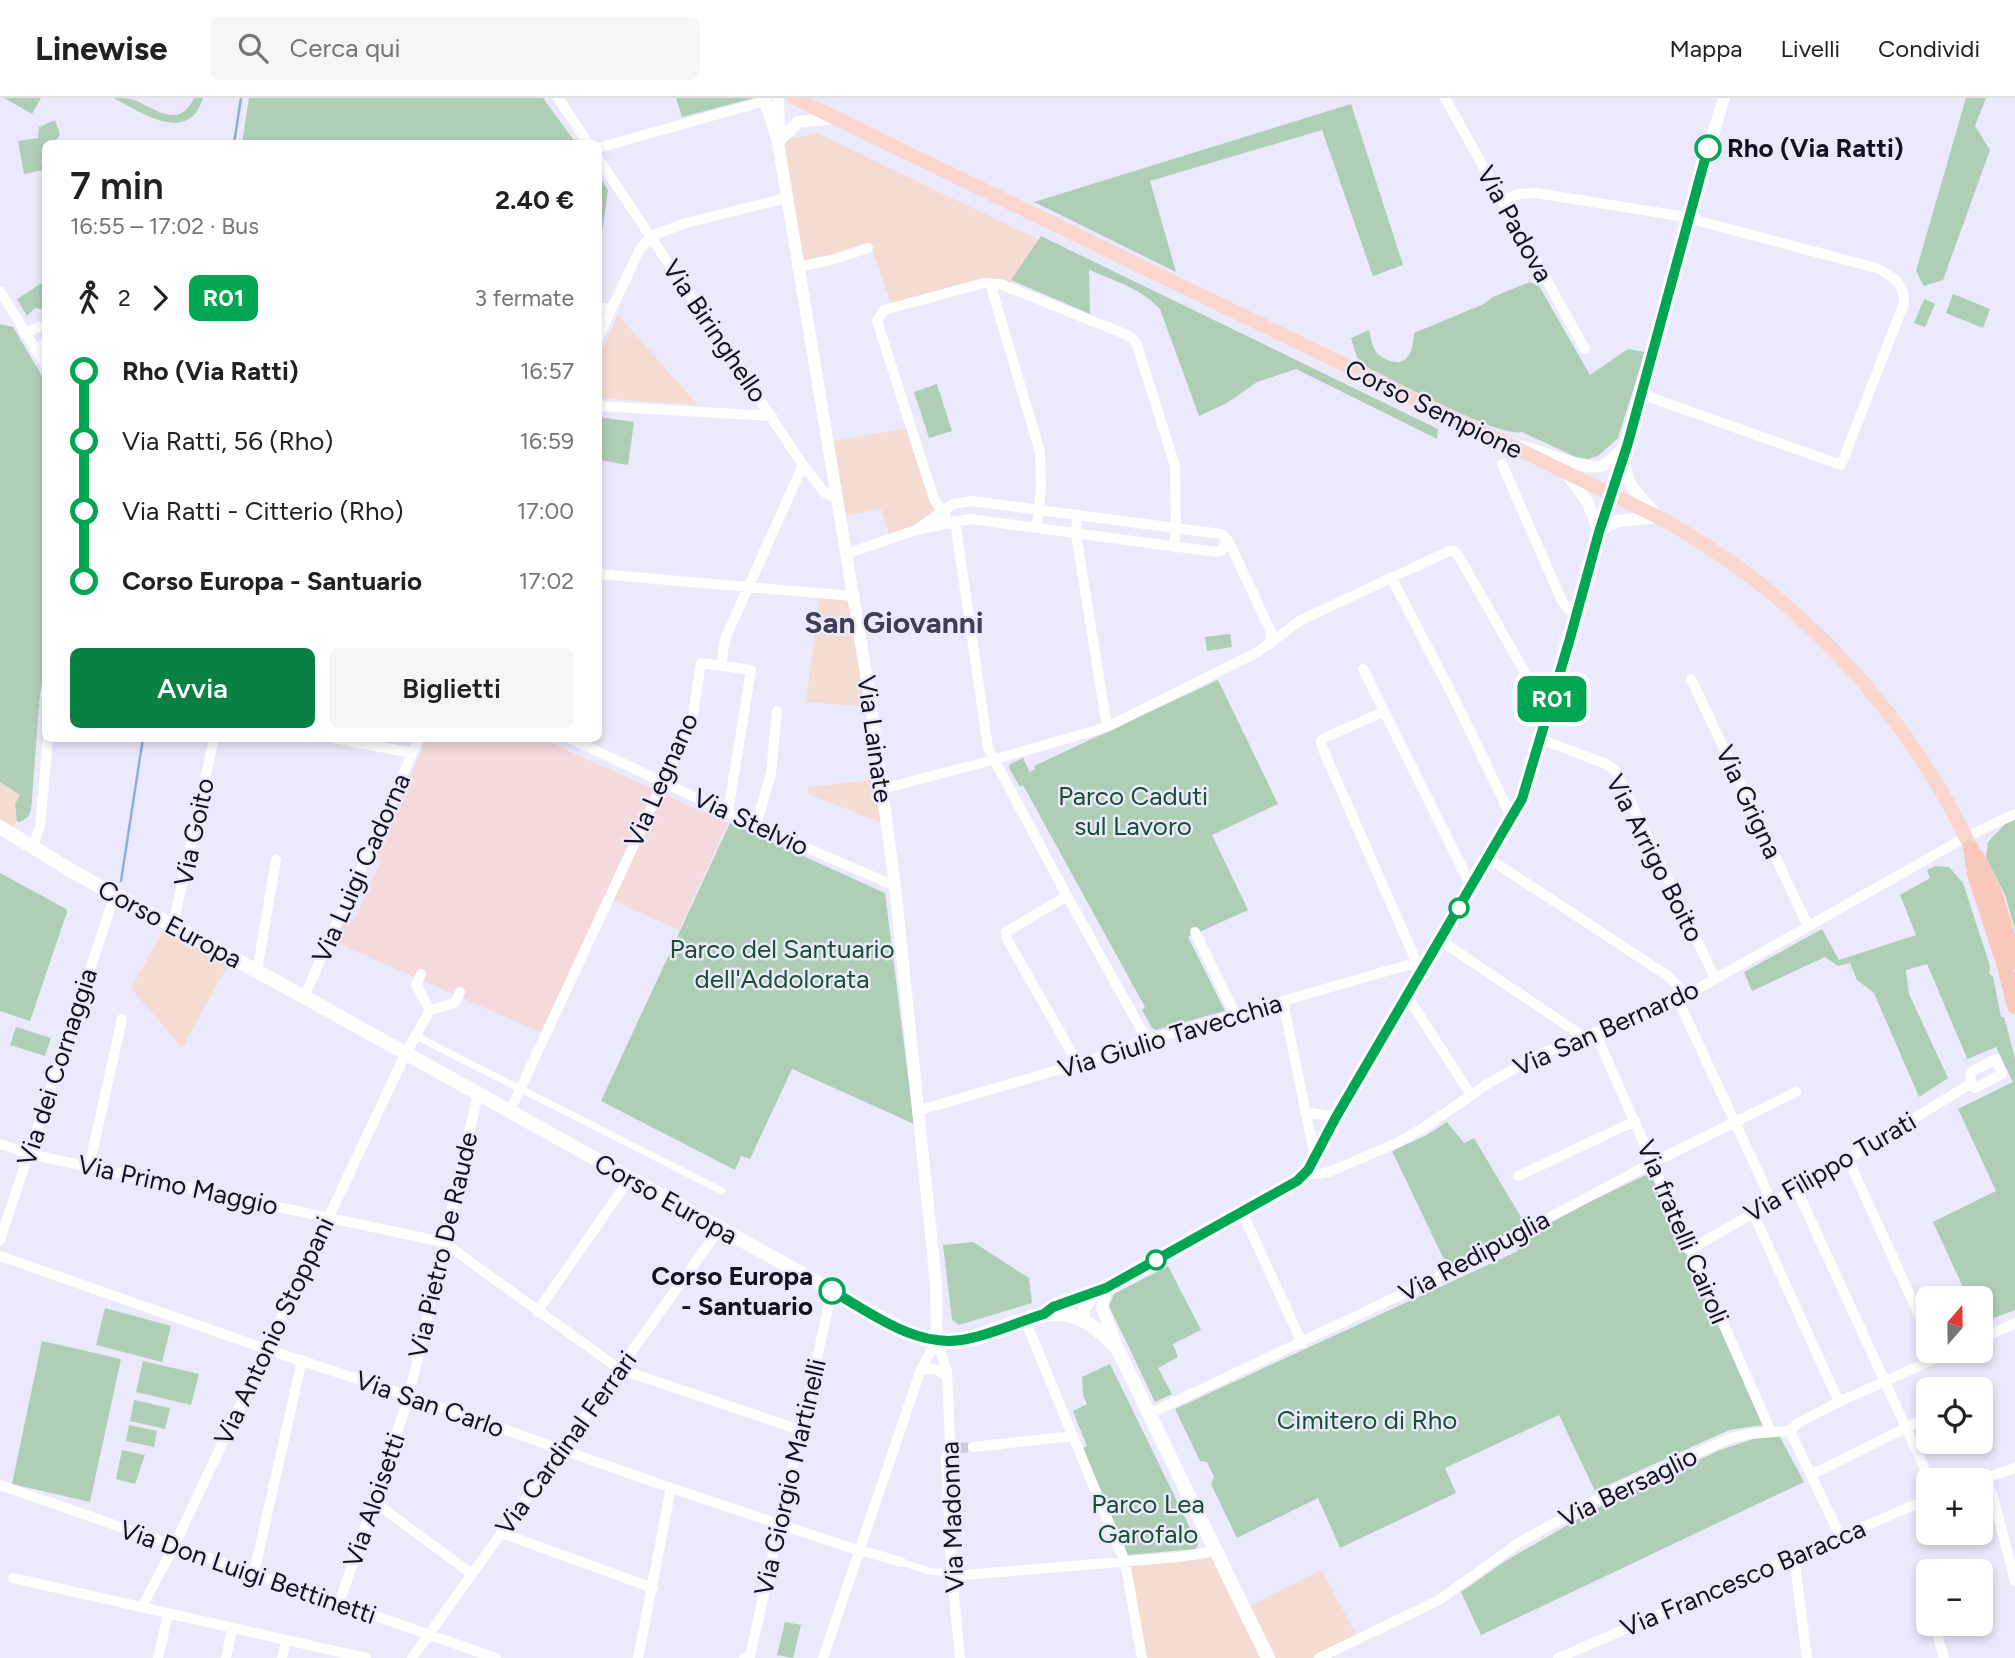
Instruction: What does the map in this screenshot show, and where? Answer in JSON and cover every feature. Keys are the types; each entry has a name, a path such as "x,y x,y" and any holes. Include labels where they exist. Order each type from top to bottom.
{"highway":[{"name":"Corso Sempione","path":"1968,843 1994,893 2015,961"},
{"name":"Corso Sempione","path":"1968,843 2015,1006"}],"main road":[{"name":"Corso Sempione","path":"794,98 1658,517 1697,540 1733,565 1821,637 1881,705 1924,762 1950,805 1968,843"},
{"name":"Corso Europa","path":"0,827 115,894 905,1331 937,1341 959,1340 1044,1314 1068,1315 1084,1320 1104,1334 1118,1350 1268,1658"}],"street":[{"path":"558,98 586,140"},
{"name":"Via Padova","path":"1445,98 1585,349"},
{"path":"1044,1314 1053,1307 1106,1288 1297,1181 1307,1172 1407,996 1419,967 1440,940 1522,799 1599,532 1628,443 1724,98"},
{"path":"602,147 769,100"},
{"name":"Via Lainate","path":"769,100 780,121 778,142 786,198 853,596 882,789 895,886 936,1283 937,1341"},
{"path":"778,142 797,122 833,118"},
{"name":"Via Biringhello","path":"602,164 803,465 824,492 836,498"},
{"path":"1502,200 1536,192 1689,218 1875,268 1894,277 1901,287 1904,303 1841,465 1641,394"},
{"path":"602,329 640,248 650,236 686,223 786,198"},
{"path":"797,267 868,248"},
{"path":"990,283 1040,452 1037,528"},
{"path":"954,521 934,499 877,321 884,310 990,283 1000,284 1133,339 1137,345 1175,466 1174,547"},
{"path":"0,291 42,360"},
{"path":"602,308 611,309"},
{"path":"24,332 42,325"},
{"path":"35,350 42,345"},
{"path":"602,406 772,416"},
{"path":"1507,444 1547,453 1590,468 1604,465 1628,443"},
{"path":"1628,443 1625,471 1628,482 1658,517"},
{"path":"1502,464 1562,601 1576,618"},
{"path":"721,666 725,639 803,465"},
{"path":"1568,475 1588,503 1599,532"},
{"path":"916,530 953,504 972,501 1221,534 1228,540 1271,632 1270,644"},
{"path":"953,504 950,511 954,521 988,748 1147,1040"},
{"path":"1077,515 1076,534 1107,727"},
{"path":"1599,532 1617,521 1658,517"},
{"path":"846,554 916,530 970,519 1216,552 1221,551 1228,540"},
{"path":"882,789 1107,727 1270,644 1301,620 1449,551 1454,551 1548,713"},
{"path":"602,574 853,596"},
{"path":"1391,577 1491,772 1511,818"},
{"name":"Via Legnano","path":"510,1111 692,720 701,663 751,670 728,812"},
{"path":"1363,669 1471,887"},
{"name":"Via Grigna","path":"1691,679 1808,926"},
{"path":"756,826 771,773 777,712"},
{"path":"1383,712 1321,741 1419,967"},
{"name":"Via Arrigo Boito","path":"1540,739 1606,764 1615,770 1715,978"},
{"path":"30,846 40,826 48,742"},
{"name":"Via Goito","path":"173,925 213,742"},
{"path":"354,742 412,753"},
{"name":"Via Luigi Cadorna","path":"304,997 417,742"},
{"name":"Via Stelvio","path":"578,742 756,826 895,886"},
{"name":"Via San Bernardo","path":"1307,1172 1329,1172 1399,1142 1541,1054 1682,998 1808,926 1968,843 2015,814"},
{"path":"1488,858 1668,976 1682,998 1735,1124 1772,1202"},
{"path":"257,971 276,860"},
{"name":"Via dei Cornaggia","path":"0,1240 115,894"},
{"path":"1067,896 1006,932 1007,939 1078,1064"},
{"path":"1195,932 1235,1014"},
{"path":"1440,940 1590,1034"},
{"name":"Via Giulio Tavecchia","path":"917,1111 1235,1014 1419,967"},
{"path":"421,974 416,985 430,1010 455,1003 460,992"},
{"path":"1407,996 1471,1095"},
{"path":"1283,1002 1315,1157"},
{"name":"Via Antonio Stoppani","path":"142,1607 174,1546 405,1055 430,1010"},
{"path":"89,1167 122,1019"},
{"name":"Via fratelli Cairoli","path":"1590,1034 1654,1162 1689,1250 1771,1432"},
{"path":"416,1036 722,1191"},
{"name":"Via Filippo Turati","path":"1689,1250 1848,1159 1970,1084"},
{"name":"Via Redipuglia","path":"1149,1415 1432,1280 1654,1162 1796,1092"},
{"name":"Via Pietro De Raude","path":"409,1396 478,1094"},
{"path":"1305,1112 1336,1117"},
{"path":"1518,1175 1635,1121"},
{"name":"Via Primo Maggio","path":"0,1144 89,1167 443,1242"},
{"path":"1848,1159 1916,1309"},
{"path":"537,1312 630,1178"},
{"path":"1796,1188 1925,1468"},
{"path":"1242,1212 1302,1343"},
{"path":"1752,1213 1839,1402"},
{"name":"Via Cardinal Ferrari","path":"412,1658 720,1228"},
{"path":"443,1242 619,1369 800,1430"},
{"name":"Via San Carlo","path":"0,1256 671,1489 901,1563"},
{"path":"1084,1320 1095,1311 1106,1288"},
{"path":"1106,1288 1102,1307 1118,1350"},
{"name":"Via Giorgio Martinelli","path":"744,1658 750,1656 832,1291"},
{"path":"1025,1320 1125,1562 1142,1658"},
{"path":"1993,1333 2015,1323"},
{"path":"823,1658 921,1370 937,1341"},
{"name":"Via Madonna","path":"937,1341 946,1364 950,1444 953,1448 946,1460 960,1658"},
{"path":"254,1573 302,1360"},
{"name":"Via Bersaglio","path":"1319,1658 1439,1600 1520,1542 1618,1488 1731,1438 1790,1431 1798,1423 1920,1363"},
{"path":"921,1370 935,1369 947,1376"},
{"name":"Via Aloisetti","path":"339,1604 409,1396"},
{"path":"1811,1475 1916,1423"},
{"path":"1790,1431 1840,1536"},
{"path":"973,1447 1073,1436"},
{"path":"1993,1476 2015,1468"},
{"name":"Via Don Luigi Bettinetti","path":"0,1485 496,1658"},
{"path":"638,1658 671,1489"},
{"path":"373,1501 472,1574"},
{"name":"Via Francesco Baracca","path":"1558,1658 1916,1504"},
{"path":"1993,1509 2015,1581"},
{"path":"502,1533 653,1588"},
{"path":"901,1563 932,1572 952,1574 1125,1562 1216,1551"},
{"path":"1794,1556 1807,1658"},
{"path":"13,1578 366,1658"},
{"path":"158,1658 168,1614"},
{"path":"226,1658 232,1629"},
{"path":"1938,1636 1944,1658"},
{"path":"282,1658 285,1640"}],"shaded area":[{"path":"817,133 1039,240 1007,286 1001,283 892,307 871,245 799,263 781,141"},
{"path":"618,315 698,405 602,398 602,351"},
{"path":"910,428 940,511 930,519 890,537 881,509 842,516 829,442"},
{"path":"820,595 851,598 870,707 806,702"},
{"path":"426,742 549,742 728,823 679,930 605,897 542,1033 335,942 346,917 354,920 381,860 373,856"},
{"path":"879,779 885,824 808,794 808,787"},
{"path":"0,782 21,795 15,804 17,821 11,832 0,826"},
{"path":"167,923 231,960 182,1048 131,988"},
{"path":"1215,1553 1266,1658 1143,1658 1127,1563"},
{"path":"1322,1570 1357,1637 1313,1658 1271,1658 1246,1608"}],"green space":[{"path":"4,98 41,98 32,114"},
{"path":"113,98 131,99 156,111 173,115 188,108 194,98 203,98 196,112 187,120 176,123 150,117"},
{"path":"249,98 543,98 574,140 242,140"},
{"path":"676,98 754,98 682,117"},
{"path":"1966,98 1986,98 1975,126 1990,150 1943,280 1924,286 1916,271"},
{"path":"1351,104 1403,265 1373,276 1322,130 1150,181 1176,272 1034,202"},
{"path":"55,120 60,135 56,140 42,140 42,170 24,174 18,141 38,138 39,127"},
{"path":"602,181 608,190 602,233"},
{"path":"1041,236 1438,429 1437,439 1296,369 1257,382 1227,403 1199,416 1160,309 1145,296 1089,270 1090,314 1011,280"},
{"path":"1530,282 1539,286 1590,375 1628,349 1645,352 1618,438 1598,456 1588,459 1576,457 1522,432 1491,426 1442,405 1359,363 1351,338 1369,330 1377,353 1390,361 1402,361 1409,355 1414,333"},
{"path":"42,283 42,309 35,308 27,316 17,299"},
{"path":"1953,294 1990,309 1983,328 1946,313"},
{"path":"1924,299 1935,304 1925,327 1914,323"},
{"path":"0,324 13,327 42,376 42,683 31,810 28,817 17,821 15,804 20,795 0,782"},
{"path":"937,384 952,431 929,438 914,392"},
{"path":"602,417 634,422 628,465 602,461"},
{"path":"1230,634 1232,647 1207,651 1205,637"},
{"name":"Parco Caduti sul Lavoro","path":"1218,680 1278,804 1212,835 1248,910 1188,937 1225,1011 1156,1030 1152,1028 1142,1010 1145,1007 1023,785 1020,787 1009,768 1010,764 1023,758 1030,772 1035,769 1034,766"},
{"path":"2015,819 2015,930 2006,897 1986,858 1988,842 2006,823"},
{"name":"Parco del Santuario dell'Addolorata","path":"730,823 885,893 914,1124 792,1069 750,1159 741,1156 735,1170 601,1101"},
{"path":"1935,866 1949,867 1963,883 1990,966 1989,973 1993,977 2001,1017 2004,1017 2015,1058 2015,1310 1993,1318 1993,1286 1962,1286 1933,1222 1996,1191 1958,1109 2013,1082 1996,1047 1965,1060 1967,1058 1927,964 1906,970 1909,994 1948,1078 1919,1097 1874,993 1857,980 1850,963 1838,966 1825,957 1752,991 1744,972 1822,929 1839,960 1916,935 1900,895 1930,878 1927,870"},
{"path":"0,873 67,912 30,1021 0,1011"},
{"path":"16,1027 51,1038 45,1056 10,1045"},
{"path":"1447,1122 1464,1143 1474,1138 1525,1224 1448,1268 1392,1151 1425,1136"},
{"name":"Cimitero di Rho","path":"1650,1173 1763,1425 1729,1430 1595,1491 1559,1415 1445,1468 1456,1493 1340,1548 1318,1498 1237,1538 1211,1484 1214,1477 1207,1462 1200,1461 1175,1409 1518,1251 1514,1241 1545,1223"},
{"path":"973,1242 1029,1278 1032,1303 959,1325 952,1320 943,1245"},
{"path":"1168,1266 1201,1330 1173,1344 1178,1357 1158,1368 1172,1394 1155,1402 1109,1306 1114,1294"},
{"path":"105,1308 171,1326 162,1362 96,1345"},
{"path":"42,1341 121,1359 90,1502 12,1484"},
{"path":"143,1361 199,1374 191,1405 136,1392"},
{"name":"Parco Lea Garofalo","path":"1110,1364 1198,1544 1196,1549 1128,1555 1082,1449 1087,1446 1073,1411 1087,1404 1083,1395 1082,1377"},
{"path":"134,1400 170,1408 165,1429 130,1421"},
{"path":"129,1425 157,1431 154,1447 126,1441"},
{"path":"1779,1435 1804,1482 1481,1635 1461,1592 1507,1560 1601,1506 1720,1450 1759,1437"},
{"path":"122,1450 145,1455 135,1484 116,1479"},
{"path":"785,1622 801,1625 793,1658 777,1655"}],"waterway":[{"path":"235,140 241,98"},
{"path":"121,881 142,742"}],"tunnel":[{"path":"958,1448 973,1447"}],"bus line":[{"name":"R01","path":"832,1291 915,1335 937,1341 974,1337 1044,1314 1053,1307 1106,1288 1297,1181 1307,1172 1336,1117 1522,799 1599,532 1628,443 1708,148"}],"place":[{"name":"Rho (Via Ratti)","path":"1708,148"},
{"name":"Corso Europa - Santuario","path":"832,1291"}],"district":[{"name":"San Giovanni","path":"894,623"}]}
